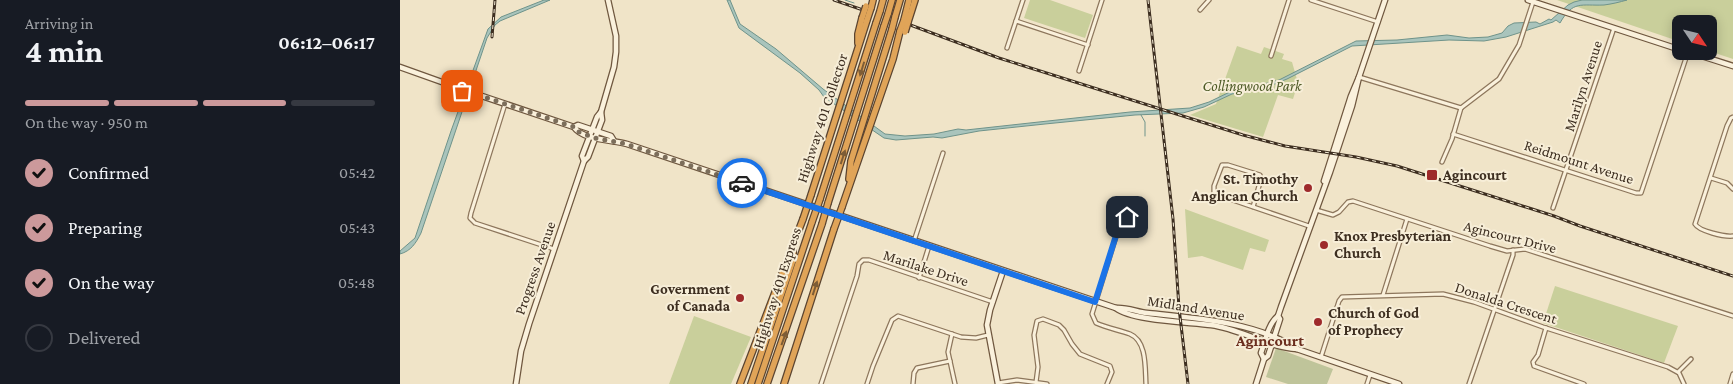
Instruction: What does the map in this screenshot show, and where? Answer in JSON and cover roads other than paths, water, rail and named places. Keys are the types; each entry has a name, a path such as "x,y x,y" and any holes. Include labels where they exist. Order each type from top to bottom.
{"highway":[{"name":"Highway 401 Collector","path":"740,384 803,219 859,47 868,5 873,0"},
{"name":"Highway 401 Express","path":"758,384 820,199 883,0"},
{"name":"Highway 401 Express","path":"768,384 822,224 892,0"},
{"path":"848,188 851,161 900,0"},
{"path":"783,384 834,229 903,32 909,0"},
{"path":"906,21 915,0"},
{"path":"751,384 793,260 793,247"}],"main road":[{"name":"Progress Avenue","path":"584,161 582,156 597,117 601,112 614,67 616,36 608,0"},
{"path":"1264,359 1262,353 1267,335 1272,322 1278,316 1352,106 1359,77 1385,0"},
{"path":"1532,0 1672,47"},
{"path":"1714,60 1733,66"},
{"name":"Midland Avenue","path":"400,67 574,127 578,125 612,136 614,141"},
{"name":"Progress Avenue","path":"516,384 529,324 584,161 588,158 602,120 601,112"},
{"name":"Midland Avenue","path":"574,127 576,131 589,136 610,142 614,141 1095,302 1116,308 1230,324 1267,335 1321,358 1399,384"},
{"path":"998,383 988,336 988,320 1003,271"},
{"name":"Midland Avenue","path":"1116,308 1120,312 1147,318 1223,328 1284,348 1297,349"},
{"path":"1256,384 1264,359 1268,356 1274,338 1280,319 1278,316"}],"street":[{"path":"1006,48 1023,0"},
{"path":"1079,71 1102,0"},
{"path":"1200,10 1210,0"},
{"path":"1271,56 1289,0"},
{"path":"1311,0 1378,22"},
{"path":"1442,162 1462,108 1499,79 1519,45 1532,0"},
{"path":"1016,21 1088,45"},
{"name":"Marilyn Avenue","path":"1553,208 1614,28"},
{"name":"Reidmount Avenue","path":"1453,134 1641,193 1685,60"},
{"path":"1359,77 1462,108"},
{"path":"505,104 470,218 475,223 554,249"},
{"path":"1733,117 1730,118 1727,126 1696,220 1696,226 1726,236 1733,236"},
{"path":"914,241 943,153"},
{"path":"1253,207 1261,179 1260,175 1228,165 1222,166 1214,186 1214,192 1218,195 1253,207 1309,226"},
{"path":"1711,178 1727,183 1733,189"},
{"name":"Agincourt Drive","path":"1315,210 1333,215 1348,202 1354,201 1507,251 1525,249 1733,316"},
{"path":"1130,214 1119,226 1092,312 1095,322 1132,334 1140,340 1146,384"},
{"path":"1383,295 1407,219"},
{"path":"919,278 929,246"},
{"path":"1469,384 1513,255 1513,250"},
{"name":"Marilake Drive","path":"821,384 860,262 866,260 993,302"},
{"name":"Donalda Crescent","path":"1321,358 1341,298 1443,294 1494,309 1678,372"},
{"path":"867,384 892,320 895,317 900,316 968,338 988,336"},
{"path":"1036,382 1038,367 1034,331 1037,321 1042,319 1063,328 1072,344 1083,355 1110,366 1112,372 1107,384"},
{"path":"1546,328 1538,355 1533,362 1534,366 1584,384"},
{"path":"952,334 949,344 950,361 955,384"},
{"path":"1684,384 1678,372 1692,359"},
{"path":"913,384 914,373 917,368 950,361"},
{"path":"1730,384 1733,374"},
{"path":"1367,384 1370,375"},
{"path":"998,383 1012,380 1047,384"}],"water":[{"path":"544,0 550,0 500,21 495,25 487,38 421,233 413,246 400,254 400,251 415,238 488,29 501,17"},
{"path":"727,0 730,0 740,24 776,49 823,89 885,134 905,136 1130,112 1190,108 1209,102 1234,90 1279,80 1356,41 1397,40 1447,35 1469,38 1488,37 1502,33 1508,26 1514,23 1536,22 1540,24 1549,19 1551,20 1574,2 1582,0 1627,0 1604,5 1574,7 1560,23 1556,20 1506,37 1484,41 1449,40 1352,46 1267,87 1232,94 1204,107 1183,113 1135,115 979,131 942,138 896,140 884,138 824,97 800,73 739,28"}],"waterway":[{"path":"845,0 854,3"},
{"path":"1141,115 1145,122 1145,136"}],"railway":[{"path":"492,37 495,0"},
{"path":"834,0 863,10"},
{"path":"1148,0 1173,219 1179,308 1188,384"},
{"path":"905,23 999,58 1243,135 1285,146 1356,157 1397,166 1733,276"}],"place":[{"name":"Agincourt","path":"1432,175"},
{"name":"St. Timothy Anglican Church","path":"1308,188"},
{"name":"Knox Presbyterian Church","path":"1324,245"},
{"name":"Government of Canada","path":"740,298"},
{"name":"Church of God of Prophecy","path":"1318,322"}],"district":[{"name":"Agincourt","path":"1270,340"}],"park label":[{"name":"Collingwood Park","path":"1252,86"}]}
